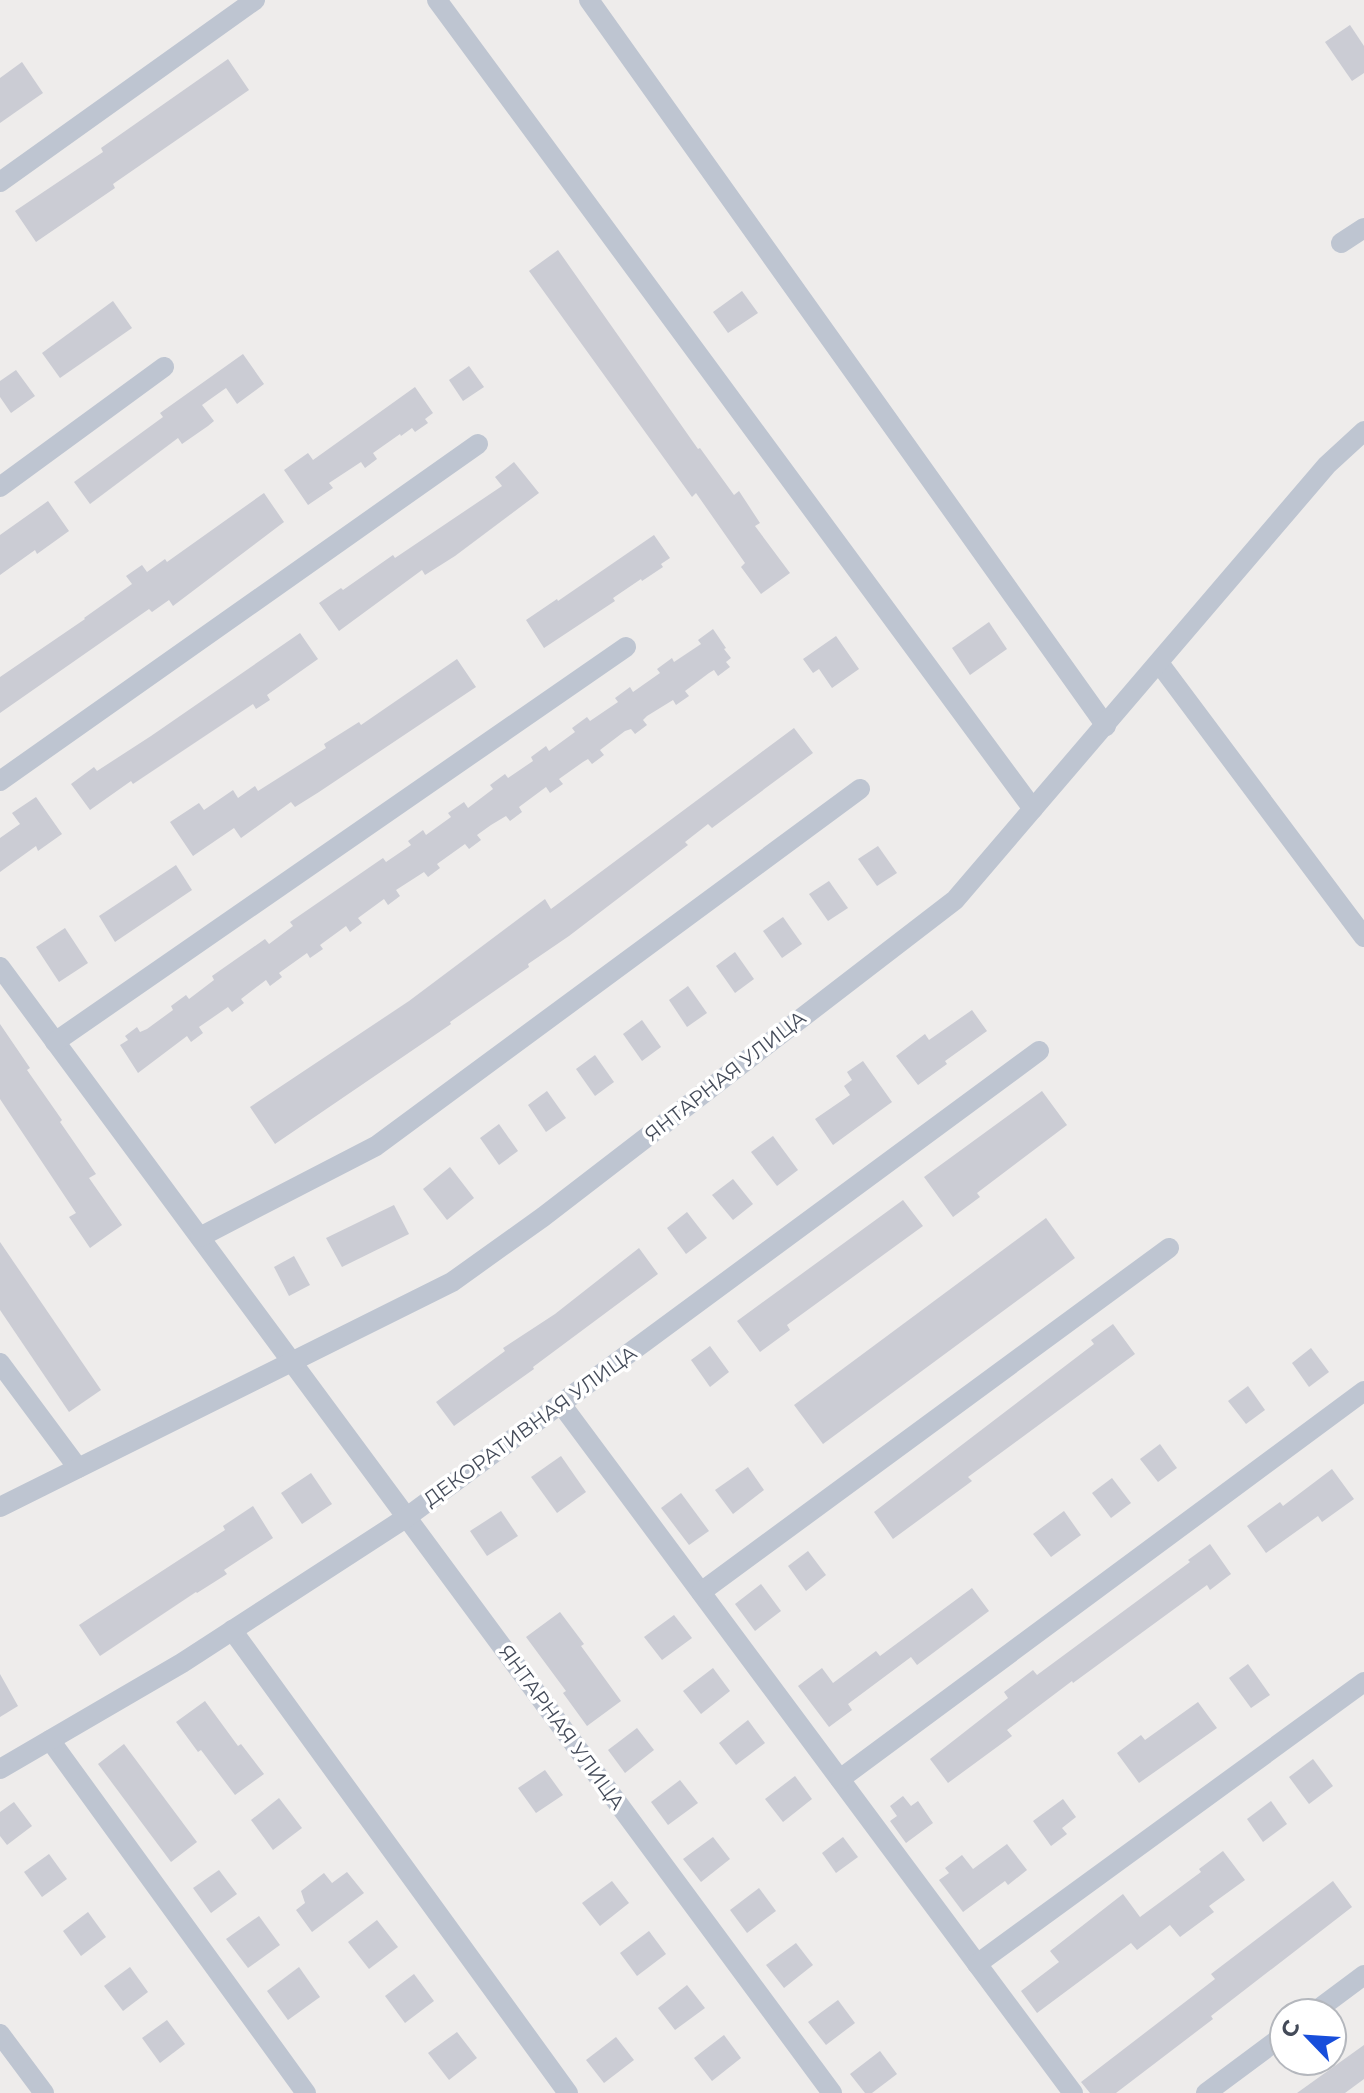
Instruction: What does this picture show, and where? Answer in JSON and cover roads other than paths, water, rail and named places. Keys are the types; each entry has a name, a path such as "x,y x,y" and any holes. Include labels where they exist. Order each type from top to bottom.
{"street":[{"path":"0,182 255,0"},
{"path":"437,0 1033,809"},
{"path":"589,0 1106,726"},
{"path":"1341,243 1364,228"},
{"path":"0,487 164,367"},
{"name":"ЯНТАРНАЯ УЛИЦА","path":"292,1362 452,1282 543,1217 955,900 1327,465 1364,431"},
{"path":"0,781 478,444"},
{"path":"55,1042 626,647"},
{"path":"1159,663 1364,937"},
{"path":"200,1237 376,1146 860,789"},
{"name":"ЯНТАРНАЯ УЛИЦА","path":"0,967 832,2093"},
{"name":"ДЕКОРАТИВНАЯ УЛИЦА","path":"0,1769 182,1663 407,1517 1039,1051"},
{"path":"701,1592 1169,1248"},
{"path":"0,1507 292,1362"},
{"path":"0,1363 78,1468"},
{"path":"840,1779 1364,1391"},
{"path":"561,1404 1073,2093"},
{"path":"232,1630 568,2093"},
{"path":"977,1964 1364,1682"},
{"path":"50,1740 306,2093"},
{"path":"1334,1997 1364,1975"},
{"path":"0,2034 44,2093"},
{"path":"1206,2093 1268,2047"}]}
